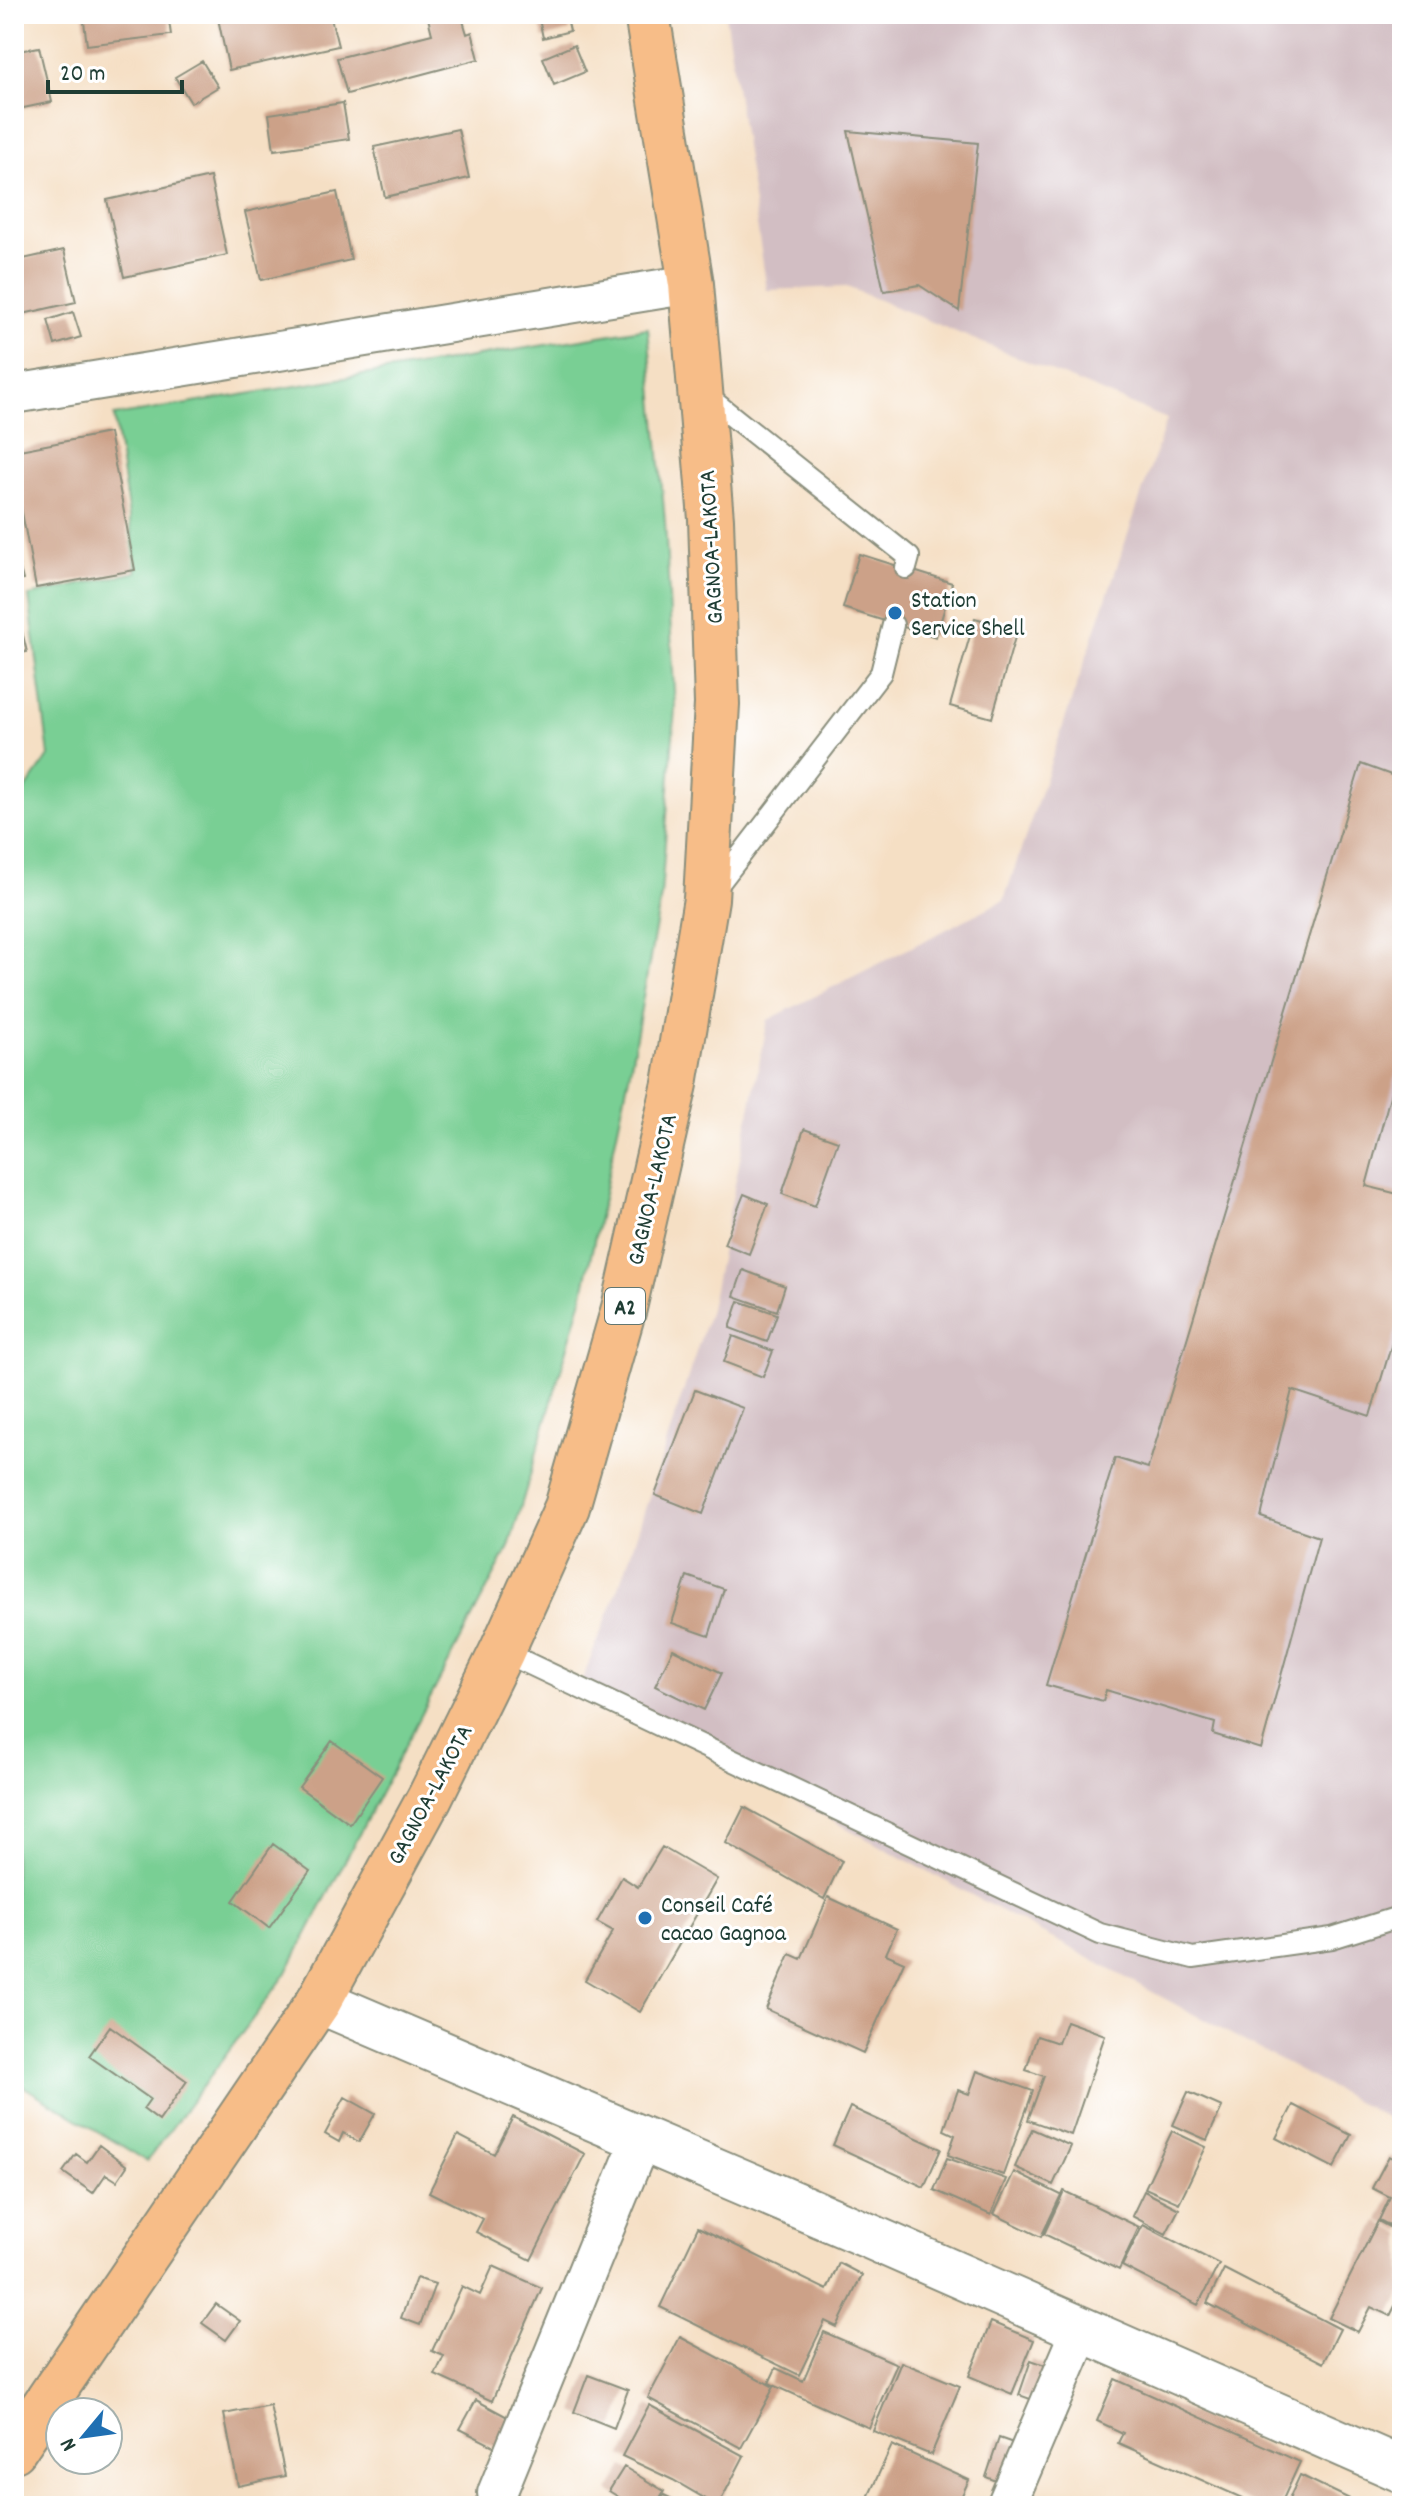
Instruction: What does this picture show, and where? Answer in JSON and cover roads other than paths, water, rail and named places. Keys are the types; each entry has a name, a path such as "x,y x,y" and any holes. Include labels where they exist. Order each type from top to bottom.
{"main road":[{"name":"GAGNOA-LAKOTA","path":"14,2450 319,2001 430,1797 502,1651 567,1507 624,1308 675,1084 706,899 717,704 711,519 691,284 647,14"}],"street":[{"path":"14,394 691,284"},
{"path":"319,2001 1082,2328 1402,2470"},
{"path":"497,2493 641,2139"},
{"path":"1006,2506 1082,2328"}],"lane":[{"path":"700,390 909,557 906,568"},
{"path":"706,899 881,673 893,625"},
{"path":"502,1651 1100,1934 1193,1958 1332,1938 1402,1916"}],"place":[{"name":"Station Service Shell","path":"895,613"},
{"name":"Conseil Café cacao Gagnoa","path":"645,1918"}]}
